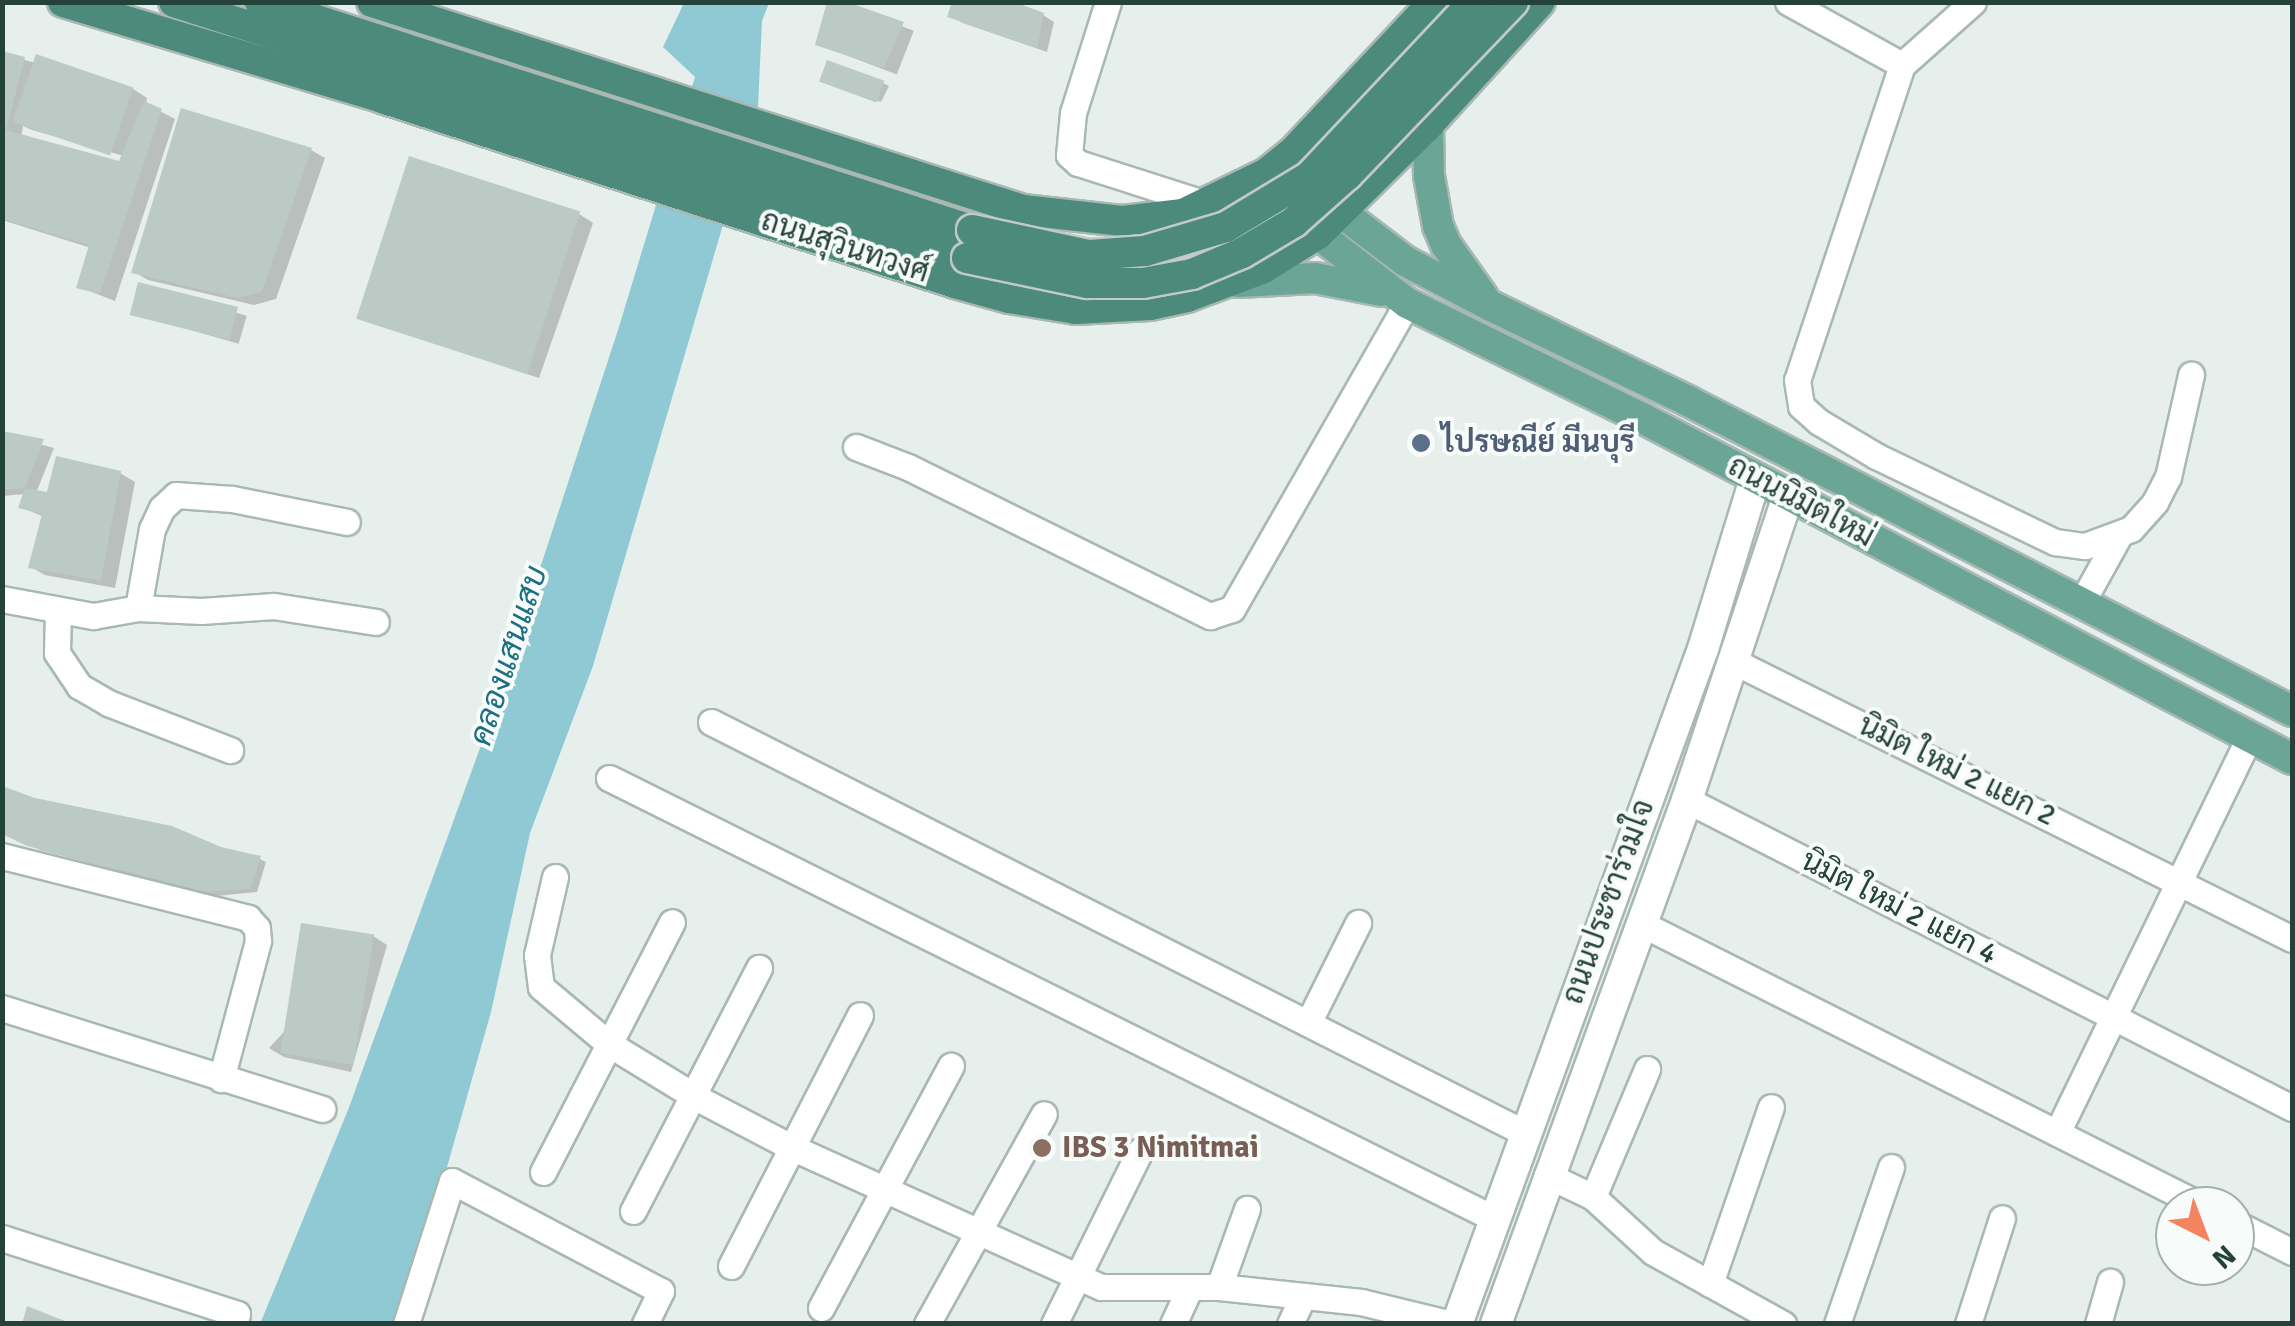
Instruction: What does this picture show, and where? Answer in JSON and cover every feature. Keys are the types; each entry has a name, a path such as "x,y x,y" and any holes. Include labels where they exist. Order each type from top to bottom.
{"highway":[{"name":"ถนนสุวินทวงศ์","path":"62,2 467,124 955,283 1009,298 1076,309 1150,305 1226,283 1262,269 1318,234 1428,125 1540,2"},
{"name":"ถนนสุวินทวงศ์","path":"174,2 967,258 1086,282 1143,283 1192,274 1242,253 1294,222 1347,175 1513,2"},
{"name":"ถนนสุวินทวงศ์","path":"260,2 972,230 1089,256 1185,242 1270,204 1308,178 1358,130 1474,2"},
{"path":"372,2 1022,210 1123,221 1183,214 1210,205 1267,174 1292,153 1434,2"},
{"path":"1292,153 1342,214"},
{"path":"1267,174 1318,234"}],"main road":[{"path":"1428,125 1430,180 1438,226 1453,256 1491,306"},
{"name":"ถนนนิมิตใหม่","path":"1342,214 1405,260 1491,306 2292,711"},
{"name":"ถนนนิมิตใหม่","path":"1318,234 1398,298 2292,759"},
{"path":"1226,283 1314,278 1398,298"},
{"name":"ถนนประชาร่วมใจ","path":"1455,1324 1703,649 1755,479"},
{"name":"ถนนประชาร่วมใจ","path":"1496,1324 1687,800 1788,496"},
{"path":"1703,649 1735,662"}],"street":[{"path":"1108,2 1073,112 1068,155 1078,163 1210,205"},
{"path":"1788,2 1898,79"},
{"path":"1973,2 1898,79 1797,380 1798,395 1801,406 1819,422 2055,542 2085,546 2118,537"},
{"path":"856,447 908,467 1210,616 1232,608 1398,298"},
{"path":"2082,602 2118,537 2155,502 2168,477 2191,375"},
{"path":"138,608 152,530 162,508 176,495 232,499 346,522"},
{"path":"1962,542 1982,507"},
{"path":"2,600 93,616 138,608 200,611 274,606 376,622"},
{"path":"58,612 57,653 79,686 108,703 230,750"},
{"name":"นิมิต ใหม่ 2 แยก 2","path":"1735,662 2292,939"},
{"path":"711,722 1525,1132"},
{"path":"2057,1133 2110,1016 2248,737"},
{"path":"609,778 1495,1220"},
{"name":"นิมิต ใหม่ 2 แยก 4","path":"1687,800 2292,1108"},
{"path":"2,856 248,918 257,928 258,941 222,1079"},
{"path":"556,878 537,956 541,987 609,1044 692,1095 791,1147 1101,1287 1219,1288 1362,1302 1455,1324"},
{"path":"543,1172 672,922"},
{"path":"1308,1023 1358,923"},
{"path":"1642,924 2162,1186"},
{"path":"633,1212 759,968"},
{"path":"2,1008 322,1109"},
{"path":"731,1266 860,1015"},
{"path":"821,1308 951,1066"},
{"path":"1593,1197 1647,1069"},
{"path":"1710,1284 1770,1107"},
{"path":"927,1324 1044,1114"},
{"path":"1054,1324 1140,1151"},
{"path":"1837,1324 1891,1167"},
{"path":"1548,1175 1593,1197 1653,1252 1782,1324"},
{"path":"406,1324 452,1181 662,1291 645,1324"},
{"path":"1219,1288 1247,1209"},
{"path":"1968,1324 2002,1218"},
{"path":"2255,1233 2292,1252"},
{"path":"2,1238 237,1314 234,1324"},
{"path":"2098,1324 2110,1282"},
{"path":"1173,1324 1189,1290"},
{"path":"1290,1324 1303,1296"}],"water":[{"path":"684,3 769,3 762,21 758,106 593,666 530,833 491,1012 438,1199 394,1323 260,1324 348,1110 491,718 618,330 695,77 663,47"}],"building":[{"path":"827,2 847,2 904,22 884,68 815,45"},
{"path":"952,2 1015,2 1044,13 1037,48 947,17"},
{"path":"2,51 25,57 6,130 119,161 144,101 162,109 100,294 76,288 89,245 2,219"},
{"path":"36,54 133,88 110,156 13,122"},
{"path":"827,60 884,81 876,102 819,82"},
{"path":"181,108 312,148 262,292 238,298 131,273"},
{"path":"409,156 580,212 527,374 356,319"},
{"path":"138,282 238,307 230,340 130,315"},
{"path":"2,431 44,439 25,488 2,490"},
{"path":"56,456 121,471 101,581 28,568 42,514 18,508 25,488 47,492"},
{"path":"2,786 35,798 172,826 221,847 261,856 250,889 205,892 27,846 2,834"},
{"path":"301,923 374,935 353,1065 280,1053"},
{"path":"27,1306 70,1323 70,1324 22,1324"}],"place":[{"name":"ไปรษณีย์ มีนบุรี","path":"1421,443"},
{"name":"IBS 3 Nimitmai","path":"1042,1148"}],"water label":[{"name":"คลองแสนแสบ","path":"509,656"}]}
